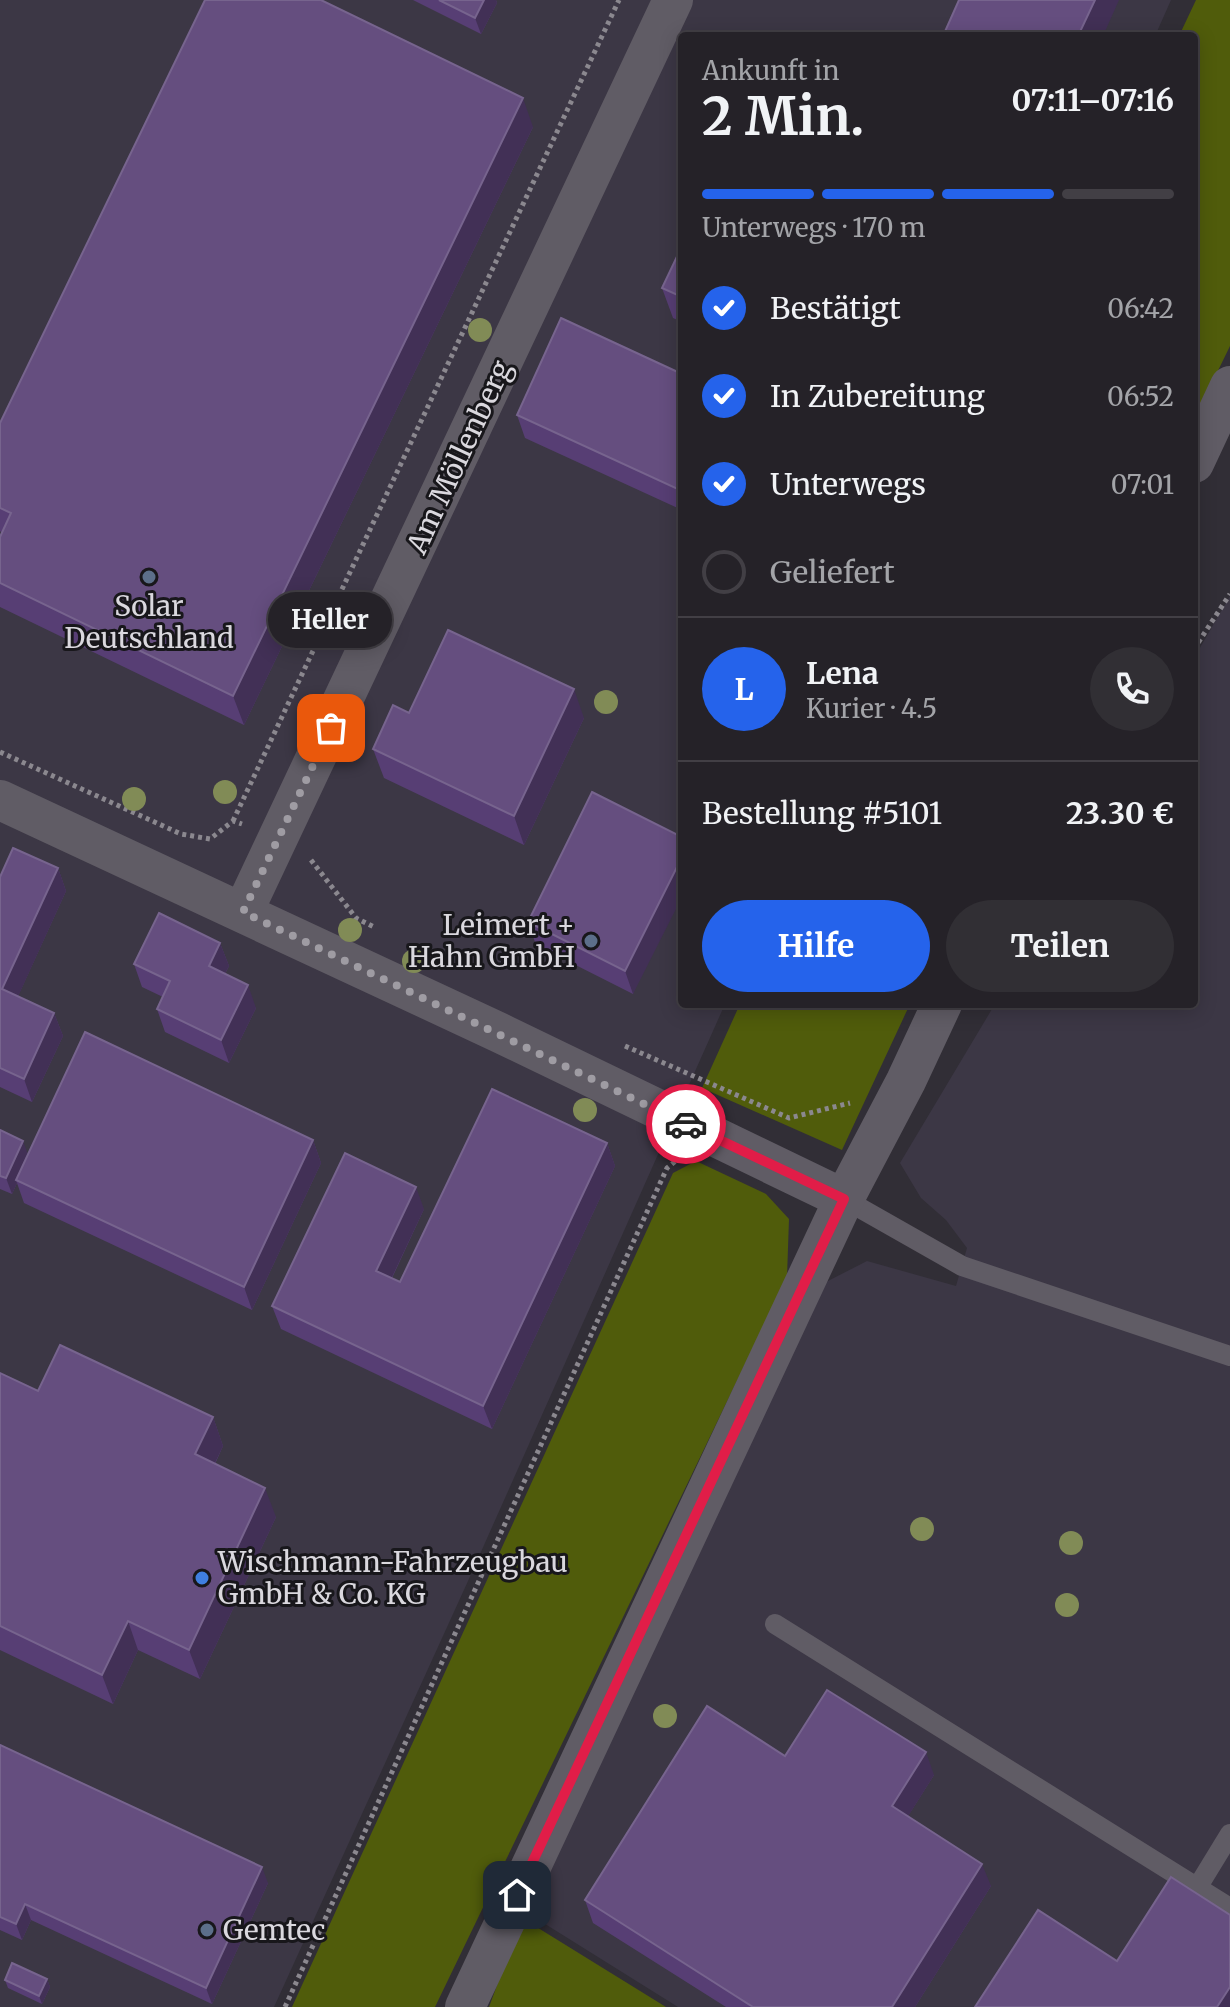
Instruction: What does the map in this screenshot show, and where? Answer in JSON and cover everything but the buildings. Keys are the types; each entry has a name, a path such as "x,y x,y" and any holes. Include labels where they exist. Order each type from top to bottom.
{"street":[{"name":"Am Möllenberg","path":"243,912 673,0"},
{"path":"1198,454 1230,386"},
{"path":"0,800 243,912 844,1199"},
{"path":"465,2007 844,1199 940,1008"}],"lane":[{"path":"844,1199 962,1266 1230,1356"},
{"path":"775,1624 1230,1908"},
{"path":"1197,1888 1230,1834"}],"path":[{"path":"0,752 181,834 210,839 233,821 619,0"},
{"path":"1198,643 1230,594"},
{"path":"233,821 309,857 356,918 381,931"},
{"path":"612,1040 789,1118 844,1105 906,1081"},
{"path":"285,2007 667,1168 691,1150 702,1132"}],"shaded area":[{"path":"0,0 1171,0 1157,32 678,32 678,1008 723,1008 274,2007 0,2007"},
{"path":"1230,596 1230,2007 678,2007 526,1912 826,1282 867,1261 956,1286 967,1248 946,1220 921,1198 900,1163 993,1008 1198,1008 1198,651"}],"green space":[{"path":"1196,0 1230,0 1230,346 1198,412 1198,32 1181,32"},
{"path":"738,1008 908,1008 842,1150 702,1088"},
{"path":"696,1161 766,1194 789,1219 787,1277 435,2007 292,2007 673,1173"},
{"path":"522,1918 666,2007 489,2007"}],"way so far":[{"path":"331,728 243,912 686,1124"}],"place":[{"name":"Solar Deutschland","path":"149,577"},
{"name":"Heller","path":"331,728"},
{"name":"Leimert + Hahn GmbH","path":"591,941"},
{"name":"Wischmann-Fahrzeugbau GmbH & Co. KG","path":"202,1578"},
{"name":"Gemtec","path":"207,1930"}],"route":[{"path":"517,1895 844,1199 686,1124"}]}
